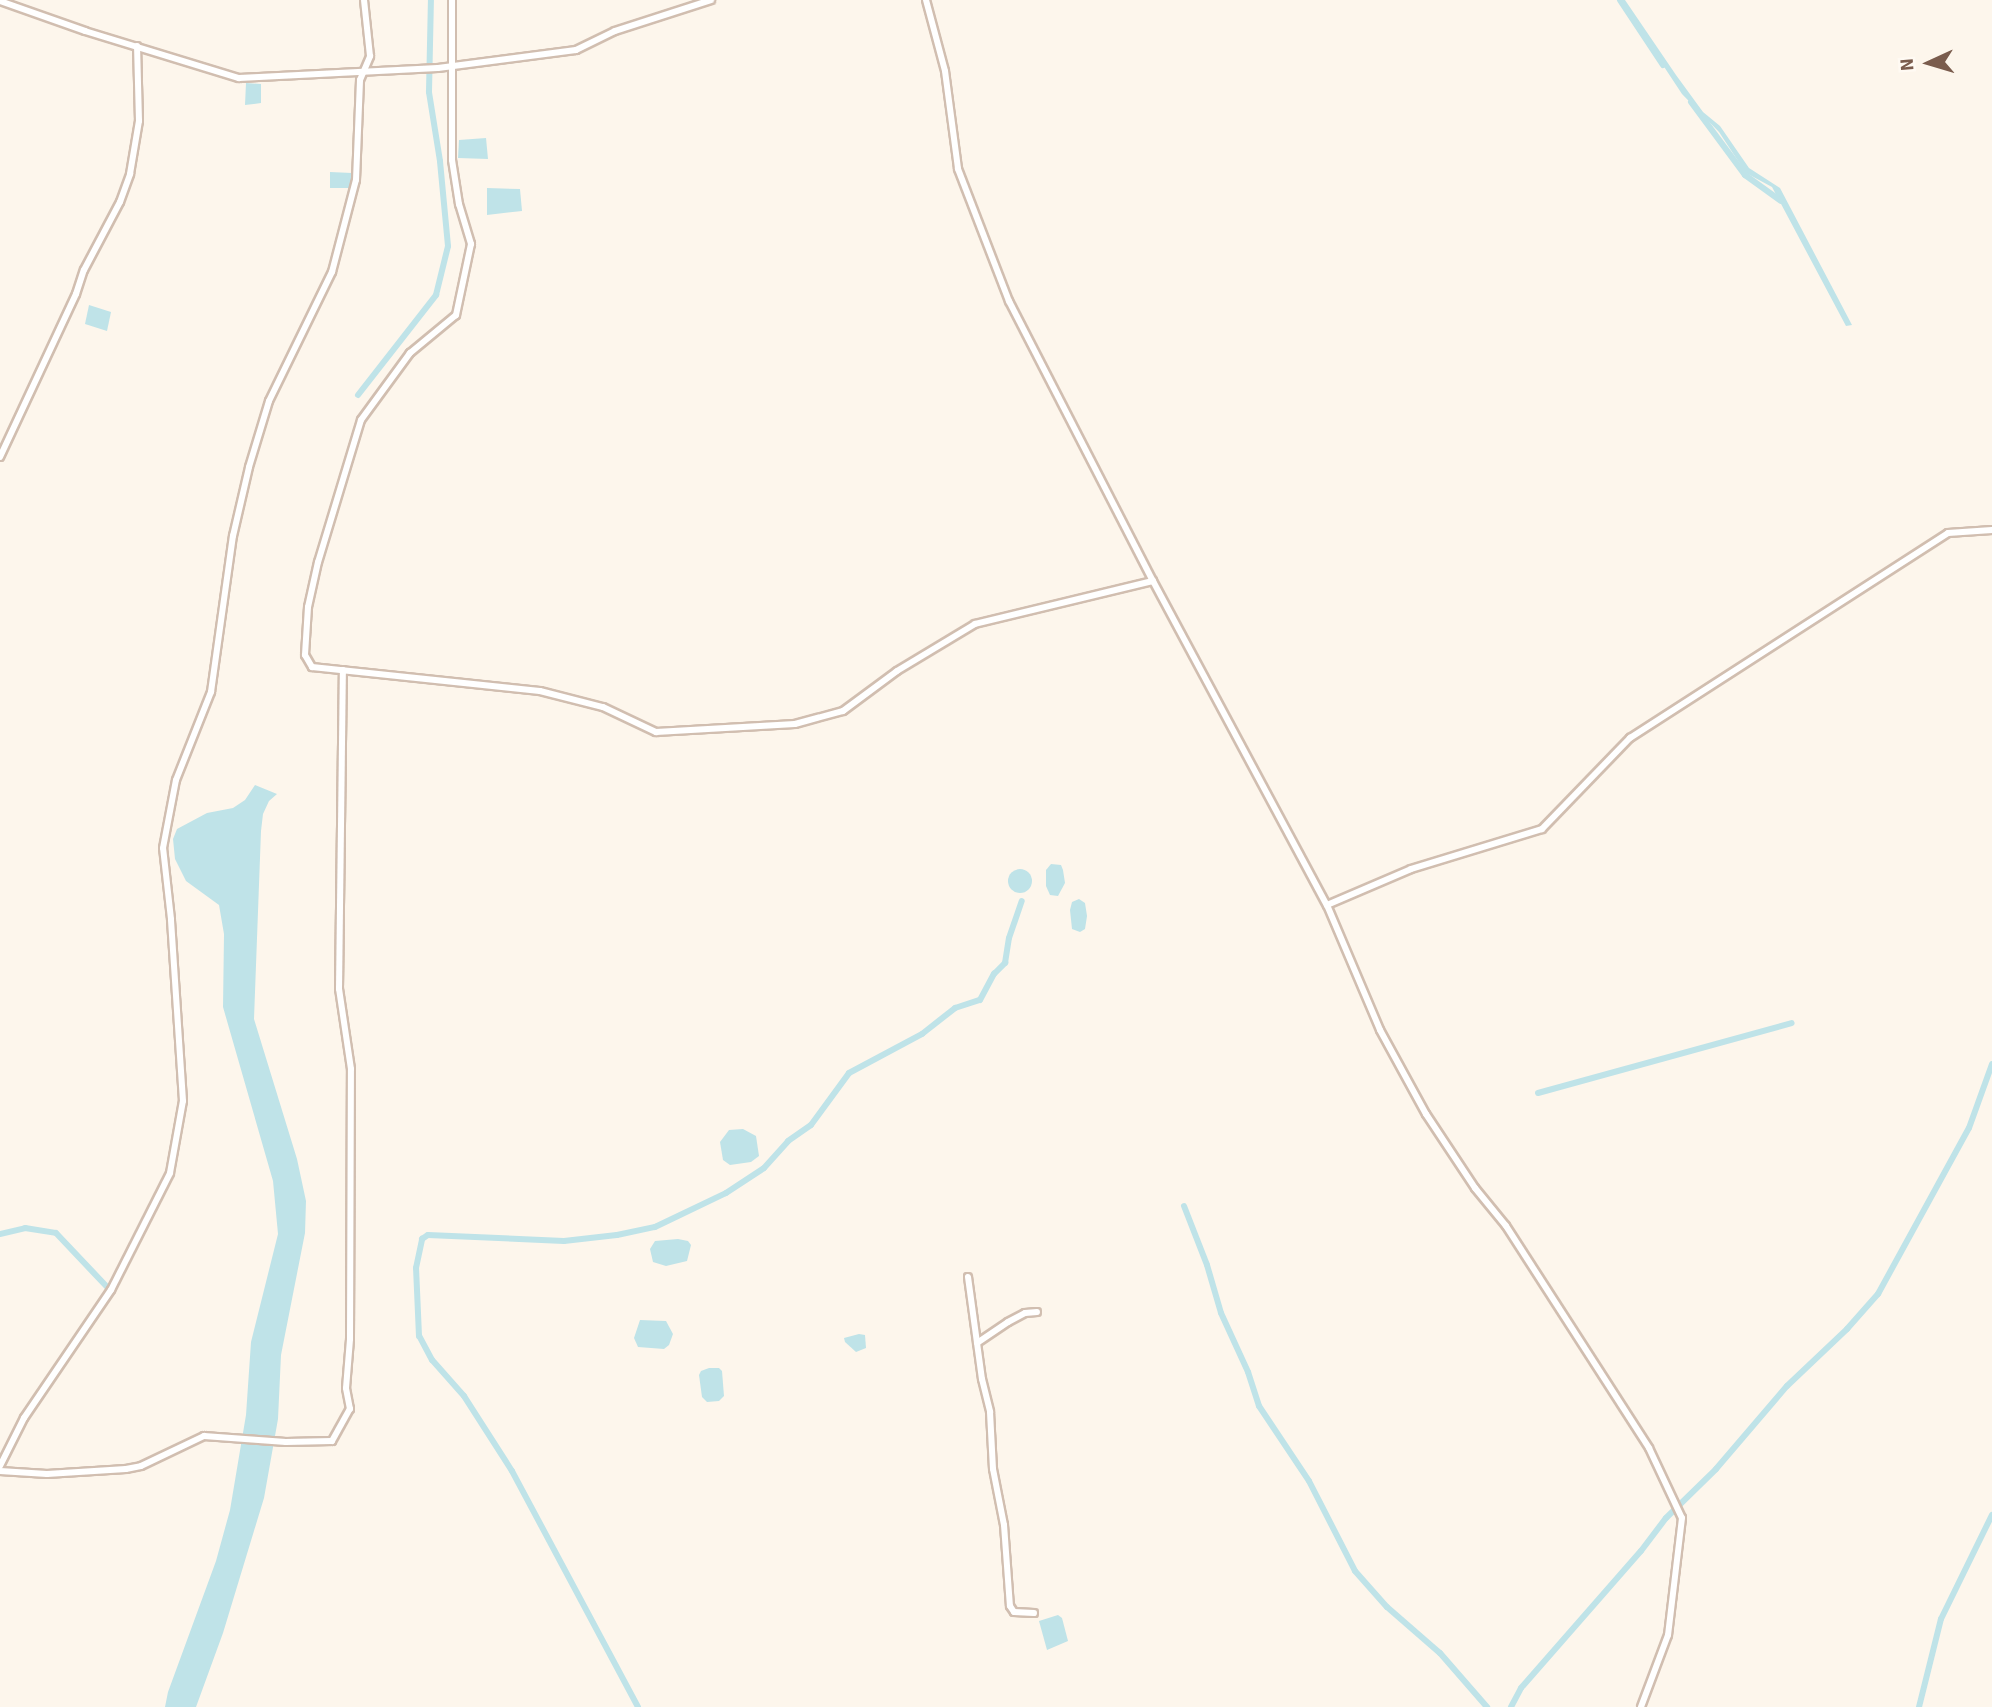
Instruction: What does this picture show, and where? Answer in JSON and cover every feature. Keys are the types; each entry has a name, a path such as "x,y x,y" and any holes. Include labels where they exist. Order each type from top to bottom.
{"street":[{"path":"343,670 339,989 351,1069 350,1339 346,1388 351,1409 332,1441 286,1442 217,1436 191,1440 141,1466 126,1469 47,1474 0,1468 24,1418 111,1290 170,1173 183,1101 171,919 163,848 176,780 211,692 233,536 249,467 269,401 323,293 342,239 356,180 360,80 370,56 364,0"},
{"path":"452,0 452,160 459,204 471,244 456,315 410,353 361,421 321,549 308,607 305,655 312,667 540,691 603,707 656,732 795,724 843,711 897,671 975,624 1153,582"},
{"path":"0,1 239,78 416,70 576,50 615,31 711,0"},
{"path":"926,0 945,71 958,169 1009,301 1153,582 1327,905 1380,1030 1426,1114 1475,1188 1506,1226 1648,1448 1682,1518 1668,1635 1641,1707"},
{"path":"0,457 76,294 83,270 120,202 130,174 139,121 137,46"},
{"path":"1327,905 1411,869 1542,829 1630,738 1948,533 1992,530"},
{"path":"968,1277 990,1412 993,1469 1004,1525 1010,1606 1014,1612 1034,1613"},
{"path":"977,1343 1016,1317 1037,1312"}],"water":[{"path":"1620,0 1625,0 1703,112 1720,126 1749,168 1780,188 1852,325 1846,326 1772,187 1746,173 1719,132 1682,94"},
{"path":"246,83 261,84 261,103 245,105"},
{"path":"486,138 488,159 458,158 459,140"},
{"path":"330,172 352,173 350,188 330,188"},
{"path":"487,188 520,189 522,211 487,215"},
{"path":"89,305 111,312 107,331 85,324"},
{"path":"255,785 277,794 269,801 263,814 261,831 254,1019 297,1159 306,1201 305,1233 281,1355 278,1419 264,1498 223,1633 196,1707 165,1707 168,1692 216,1561 230,1510 246,1415 251,1342 278,1234 273,1181 223,1007 224,934 219,905 186,881 175,859 173,839 177,829 207,813 233,808 245,800"},
{"path":"1051,864 1061,865 1063,870 1065,883 1058,896 1050,895 1046,886 1046,870"},
{"path":"1020,869 1029,872 1032,881 1029,890 1020,893 1011,890 1008,881 1011,872"},
{"path":"1079,899 1085,903 1087,916 1085,929 1080,932 1072,929 1070,910 1072,902"},
{"path":"743,1129 756,1136 759,1156 751,1162 730,1165 723,1160 720,1142 729,1130"},
{"path":"655,1241 688,1241 691,1245 687,1261 666,1266 653,1262 650,1249"},
{"path":"640,1320 666,1321 673,1334 669,1345 664,1349 638,1347 634,1338"},
{"path":"865,1335 866,1348 856,1352 844,1338"},
{"path":"719,1368 722,1371 724,1396 719,1401 707,1402 702,1397 699,1375 701,1371"},
{"path":"1058,1615 1062,1618 1068,1641 1047,1650 1039,1621"}],"waterway":[{"path":"358,395 436,295 448,246 440,161 429,92 431,0"},
{"path":"1620,0 1663,65"},
{"path":"1691,102 1745,175 1781,201"},
{"path":"638,1707 512,1471 464,1396 432,1360 419,1336 416,1268 422,1239 428,1235 564,1241 617,1235 655,1227 726,1193 764,1168 788,1141 811,1125 849,1073 922,1034 955,1008 980,1000 994,974 1005,963 1009,938 1022,901"},
{"path":"1538,1093 1792,1023"},
{"path":"1511,1707 1521,1688 1641,1551 1666,1518 1716,1469 1787,1386 1847,1329 1878,1294 1969,1128 1992,1064"},
{"path":"1184,1206 1207,1265 1221,1313 1248,1372 1259,1406 1309,1481 1355,1571 1387,1607 1440,1653 1487,1707"},
{"path":"0,1234 25,1228 56,1233 107,1287"},
{"path":"1919,1707 1941,1619 1992,1515"}]}
